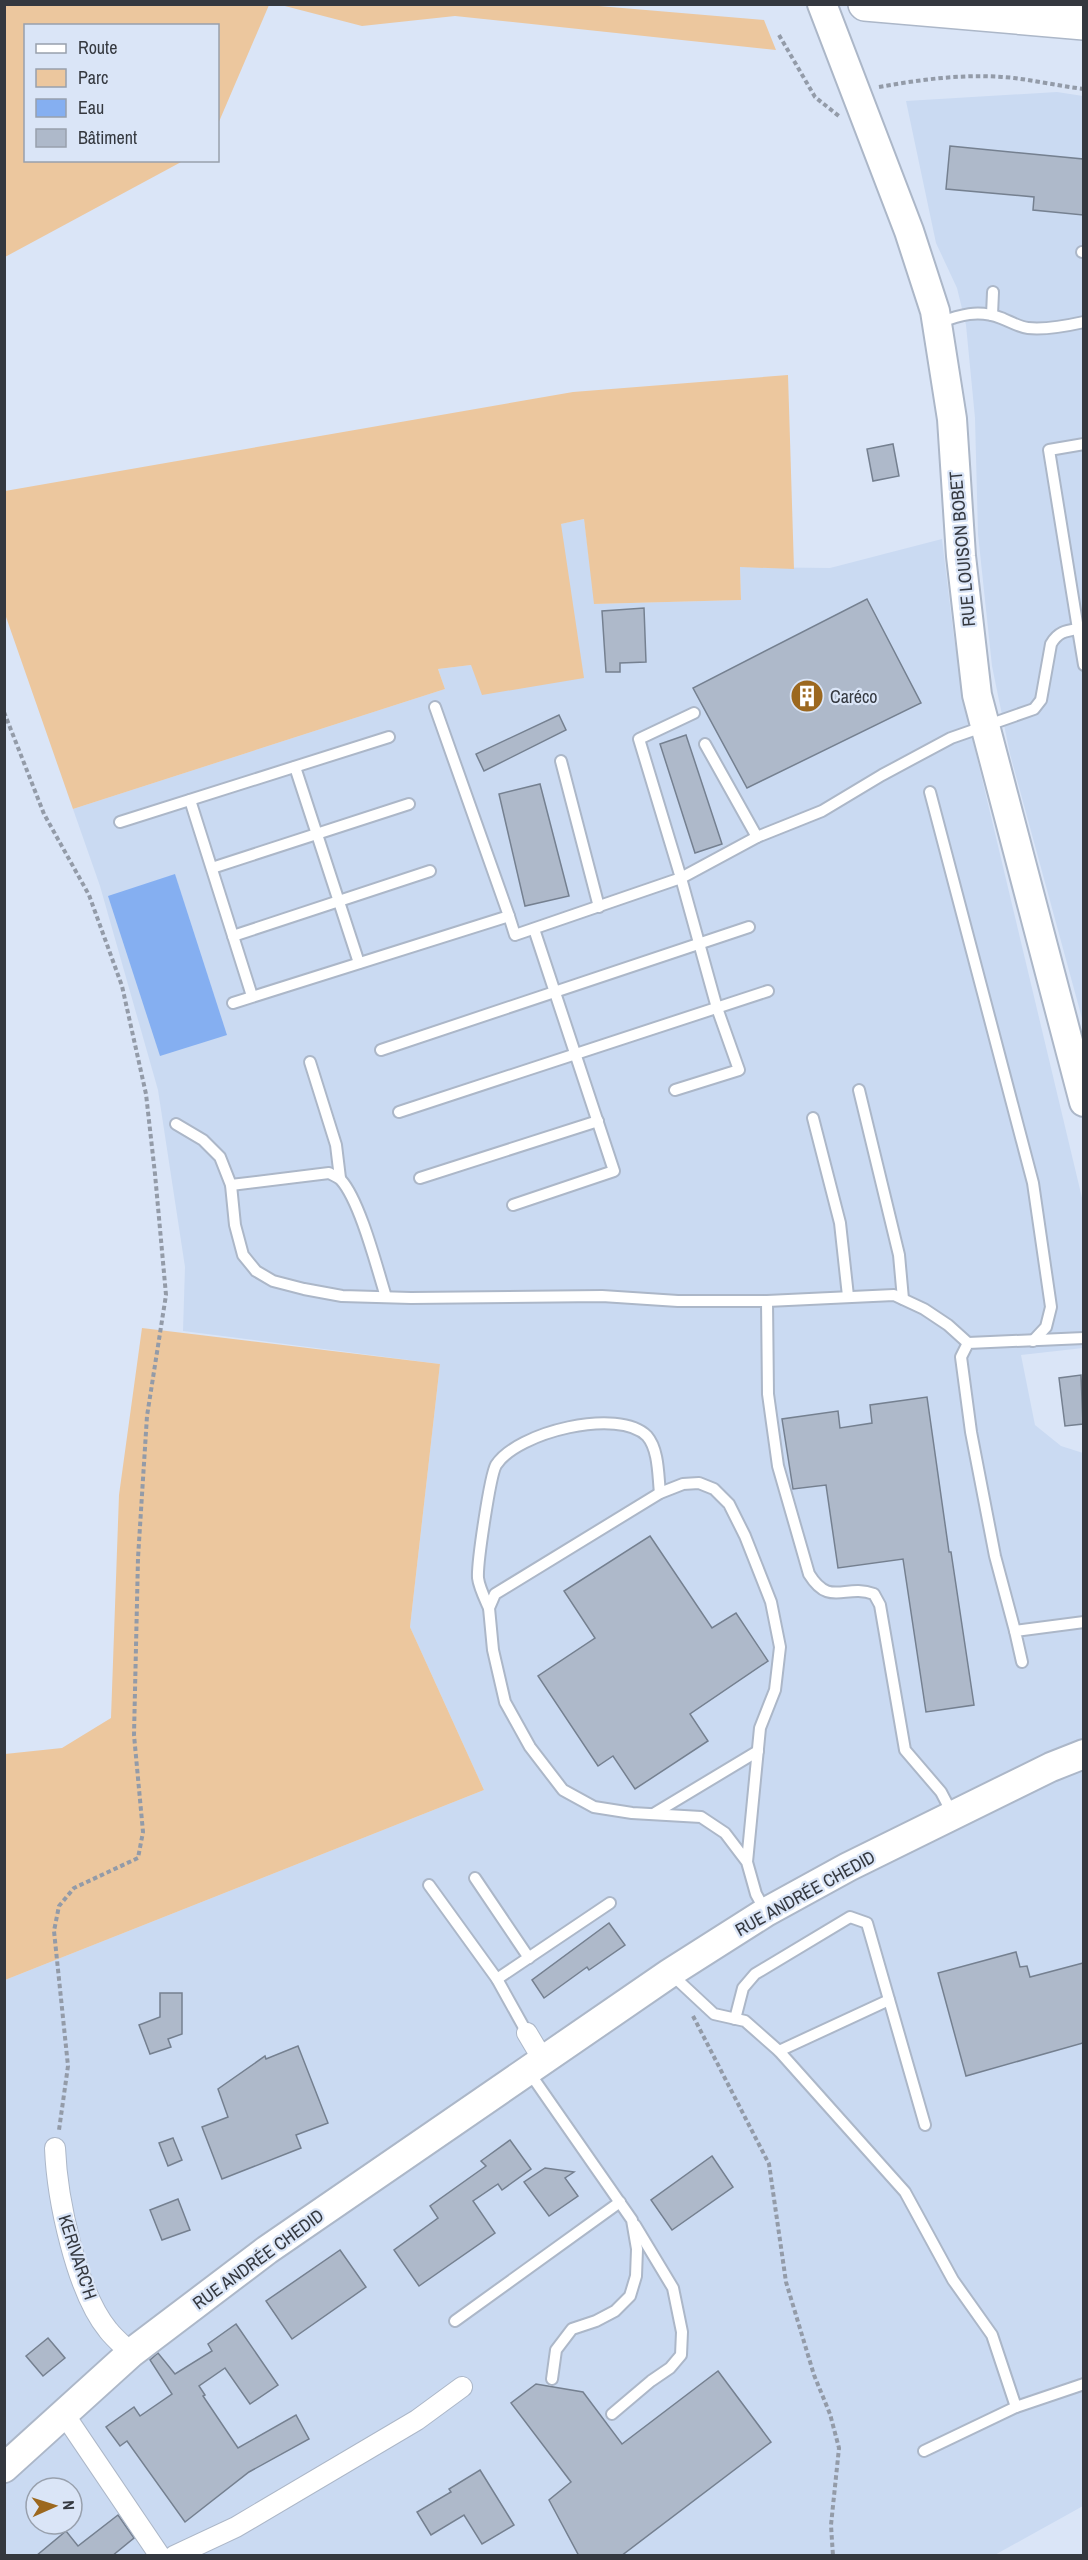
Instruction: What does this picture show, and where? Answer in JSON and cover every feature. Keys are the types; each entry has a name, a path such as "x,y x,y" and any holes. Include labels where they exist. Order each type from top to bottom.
{"highway":[{"path":"865,4 1083,23"}],"street":[{"name":"RUE LOUISON BOBET","path":"825,13 909,231 937,324 952,418 961,556 970,645 984,726 1083,1102"},
{"name":"RUE ANDRÉE CHEDID","path":"4,2468 131,2353 267,2250 670,1973 766,1912 848,1867 1051,1767 1083,1754"},
{"path":"527,2033 535,2065"},
{"name":"KERIVARC'H","path":"55,2148 57,2183 64,2219 94,2309 108,2330 131,2353"},
{"path":"174,2556 236,2527 417,2420 462,2387"},
{"path":"64,2414 160,2556"}],"lane":[{"path":"992,315 993,292"},
{"path":"937,324 963,314 992,315 1026,328 1060,327 1083,322"},
{"path":"1083,444 1048,450 1083,664"},
{"path":"435,707 515,935 681,879 757,837 822,811 951,738 1034,709 1041,700 1052,644 1056,636 1062,632 1078,629"},
{"path":"675,1090 739,1070 717,1008 639,739 694,713"},
{"path":"120,822 390,737"},
{"path":"705,744 757,837"},
{"path":"561,761 599,907"},
{"path":"295,767 359,963"},
{"path":"930,792 1033,1183 1052,1307 1047,1327 1033,1341"},
{"path":"190,800 252,996"},
{"path":"212,868 409,804"},
{"path":"233,936 430,871"},
{"path":"233,1003 508,916"},
{"path":"381,1050 749,927"},
{"path":"513,1205 614,1171 534,929"},
{"path":"399,1112 768,991"},
{"path":"310,1062 336,1145 340,1178 350,1194 369,1243 386,1297"},
{"path":"859,1090 899,1255 903,1299"},
{"path":"813,1118 840,1223 848,1296"},
{"path":"420,1178 598,1121"},
{"path":"176,1124 203,1140 220,1156 231,1185 235,1225 243,1255 256,1271 273,1281 304,1290 342,1296 602,1296 678,1301 767,1301 894,1295 924,1309 948,1325 968,1343 1083,1338"},
{"path":"231,1185 329,1173 340,1178"},
{"path":"767,1301 768,1394 778,1466 809,1574 818,1588 828,1592 863,1590 874,1594 880,1605 905,1750 941,1792 953,1815"},
{"path":"968,1343 961,1357 971,1432 995,1556 1022,1662"},
{"path":"660,1493 656,1455 648,1438 638,1429 625,1425 594,1424 541,1433 513,1448 496,1465 490,1482 478,1579 489,1608 493,1650 505,1702 530,1747 562,1790 594,1807 632,1813 701,1817 725,1833 747,1862"},
{"path":"489,1608 495,1594 660,1493 683,1484 699,1483 714,1489 729,1504 746,1536 771,1602 780,1647 775,1690 760,1728 747,1862 756,1894 766,1912"},
{"path":"1015,1631 1083,1622"},
{"path":"654,1813 758,1751"},
{"path":"475,1878 529,1958"},
{"path":"429,1885 497,1979 527,2033"},
{"path":"497,1979 610,1903"},
{"path":"735,2019 743,1988 754,1974 849,1917 867,1923 925,2125"},
{"path":"670,1973 714,2014 745,2020 779,2051 905,2192 953,2280 992,2335 1016,2407"},
{"path":"779,2051 889,2000"},
{"path":"535,2065 673,2288 682,2332 681,2355 670,2368 612,2414"},
{"path":"455,2321 620,2202"},
{"path":"552,2379 556,2350 572,2329 596,2321 615,2311 630,2296 636,2276 637,2249 632,2220"},
{"path":"924,2451 1016,2407 1083,2384"}],"path":[{"path":"779,35 815,97 841,117 864,114"},
{"path":"875,88 907,82 976,76 1013,78 1083,89"},
{"path":"4,712 44,814 89,895 122,986 146,1094 166,1295 147,1416 138,1558 134,1735 143,1832 138,1858 74,1888 59,1906 54,1930 68,2066 55,2148"},
{"path":"692,2013 769,2164 786,2282 839,2448 831,2525 833,2556"}],"shaded area":[{"path":"1057,92 1083,96 1083,1022 1010,754 992,666 978,534 975,418 966,325 957,288 936,243 906,101"},
{"path":"584,519 595,604 741,600 740,567 830,568 942,539 954,638 968,720 1083,1202 1083,1348 1021,1355 1035,1425 1061,1446 1083,1453 1083,2506 993,2556 5,2556 5,1980 484,1790 410,1627 440,1364 183,1331 185,1267 158,1090 100,886 73,809 445,689 438,669 471,665 561,524"}],"green space":[{"path":"5,4 269,4 219,122 219,24 24,24 24,162 181,162 5,257"},
{"path":"575,4 764,20 776,50 455,16 362,26 281,5"},
{"path":"788,375 794,569 740,567 741,600 594,604 584,519 561,524 584,678 482,695 471,665 438,669 445,689 73,809 5,614 5,491 573,392"},
{"path":"142,1328 440,1364 410,1627 484,1790 5,1980 5,1754 62,1748 111,1718 119,1495"}],"water":[{"path":"175,874 227,1035 160,1056 108,896"}],"building":[{"path":"950,146 1083,159 1083,215 1033,210 1034,197 946,189"},
{"path":"893,444 899,476 873,481 867,449"},
{"name":"Caréco","path":"867,599 921,703 747,788 693,688"},
{"path":"644,608 646,662 620,663 620,672 606,672 602,611"},
{"path":"559,715 566,730 484,771 476,754"},
{"path":"686,735 722,844 695,853 660,744"},
{"path":"540,784 569,896 525,906 499,794"},
{"path":"1081,1375 1083,1424 1065,1426 1059,1378"},
{"path":"927,1397 974,1705 926,1712 903,1559 838,1568 826,1485 793,1489 782,1419 838,1411 840,1428 872,1423 870,1405"},
{"path":"650,1536 712,1628 736,1613 768,1661 690,1714 708,1741 635,1789 613,1756 598,1766 538,1676 595,1638 564,1591"},
{"path":"609,1923 625,1945 589,1970 587,1967 544,1998 532,1980"},
{"path":"1016,1952 1020,1967 1027,1966 1030,1977 1083,1963 1083,2043 966,2076 938,1973"},
{"path":"160,1993 182,1993 182,2034 168,2039 171,2047 150,2054 139,2025 160,2017"},
{"path":"298,2046 328,2123 296,2135 301,2148 222,2179 202,2127 228,2117 218,2089 265,2056 266,2059"},
{"path":"173,2138 182,2160 168,2166 159,2143"},
{"path":"510,2140 531,2169 502,2190 498,2184 473,2201 495,2233 419,2286 394,2250 438,2218 430,2206 486,2166 481,2161"},
{"path":"712,2156 733,2187 672,2230 651,2200"},
{"path":"545,2168 574,2172 565,2178 578,2196 549,2216 524,2182"},
{"path":"178,2199 190,2230 162,2240 150,2210"},
{"path":"340,2250 366,2287 292,2339 266,2301"},
{"path":"236,2324 278,2385 250,2404 225,2368 199,2386 205,2395 203,2396 238,2448 296,2415 309,2439 249,2472 185,2522 127,2441 120,2446 106,2427 134,2407 140,2416 172,2394 150,2360 158,2353 175,2374 212,2351 208,2344"},
{"path":"48,2338 65,2358 43,2376 26,2356"},
{"path":"718,2371 771,2442 621,2556 579,2556 549,2500 571,2482 511,2403 536,2384 583,2392 622,2444"},
{"path":"480,2470 514,2525 482,2544 464,2515 431,2535 417,2512 451,2492 449,2489"},
{"path":"118,2515 134,2538 112,2556 36,2556 60,2536 70,2536 78,2546"}],"place":[{"name":"Caréco","path":"807,696"}]}
